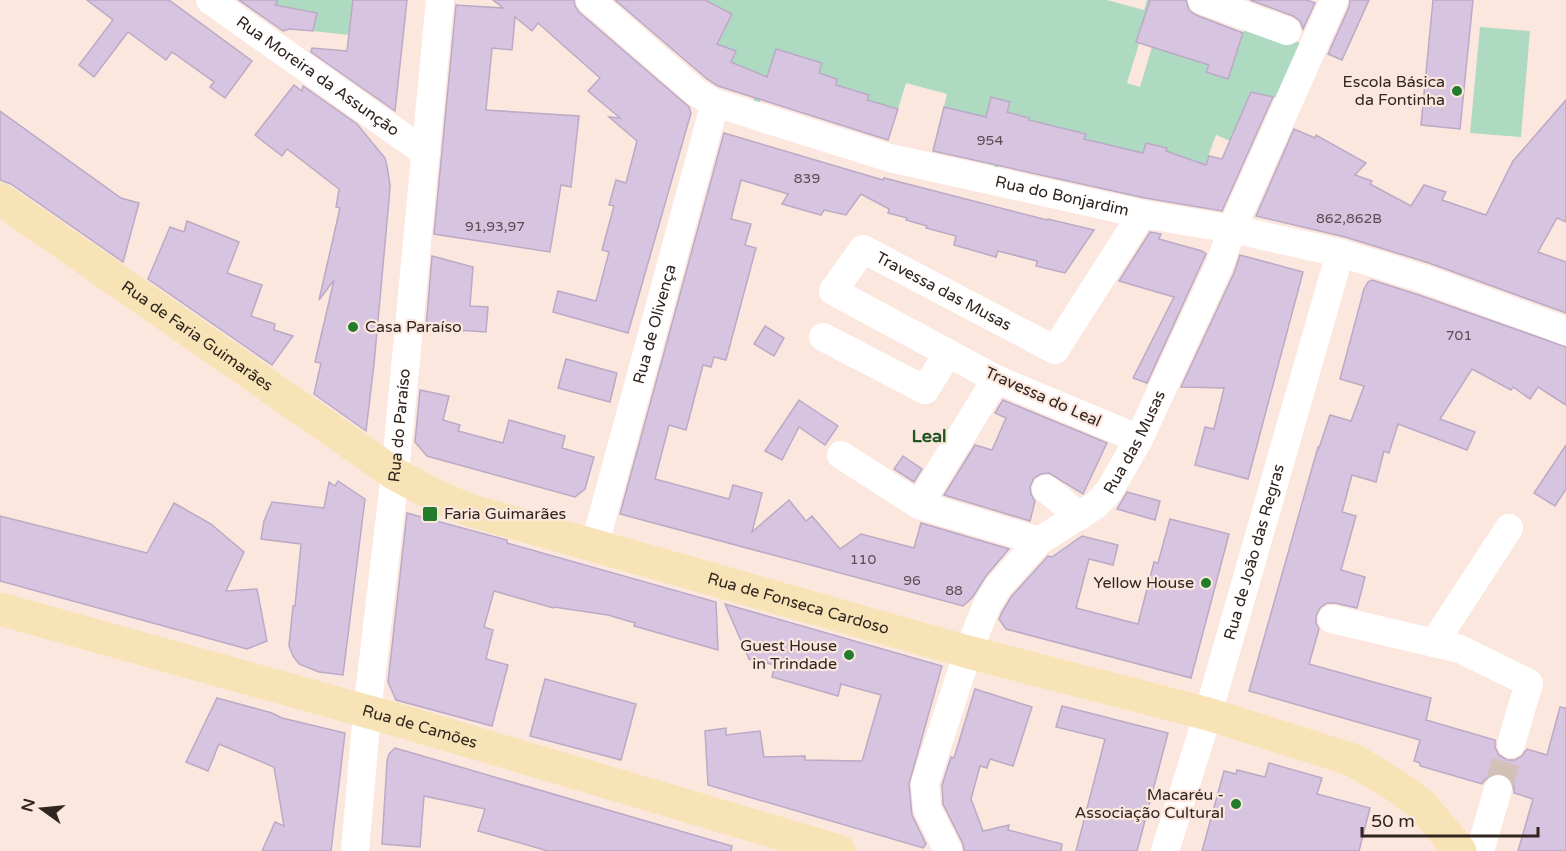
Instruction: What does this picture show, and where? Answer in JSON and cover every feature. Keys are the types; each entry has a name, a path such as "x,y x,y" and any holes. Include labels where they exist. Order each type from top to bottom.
{"main road":[{"name":"Rua de Faria Guimarães","path":"0,199 395,474"},
{"name":"Rua de Fonseca Cardoso","path":"395,474 435,496 469,510 968,652 1208,714 1353,760 1398,787 1422,805 1461,851"},
{"name":"Rua de Camões","path":"0,609 367,712 839,851"}],"street":[{"name":"Rua Moreira da Assunção","path":"210,0 426,153"},
{"name":"Rua do Paraíso","path":"355,851 367,712 395,474 440,0"},
{"name":"Rua do Bonjardim","path":"590,0 697,93 715,103 890,158 1143,214 1232,229 1340,253 1424,279 1566,331"},
{"path":"1202,0 1287,32"},
{"name":"Rua das Musas","path":"948,851 927,808 925,783 968,652 987,605 998,587 1038,541 1096,505 1109,491 1139,439 1219,266 1232,229 1334,0"},
{"name":"Rua de Olivença","path":"594,547 715,103"},
{"name":"Travessa das Musas","path":"948,353 833,291 863,249 1055,350 1143,214"},
{"name":"Rua de João das Regras","path":"1165,851 1208,714 1340,253"},
{"path":"824,337 925,390 948,353"},
{"name":"Travessa do Leal","path":"948,353 996,379 1139,439"},
{"path":"919,505 996,379"},
{"path":"841,455 919,505 1038,541"},
{"path":"1046,489 1080,516"},
{"path":"1434,643 1509,528"},
{"path":"1332,619 1460,649 1529,683 1511,744"},
{"path":"1480,851 1498,789"}],"green space":[{"path":"278,0 353,0 349,35 313,31 317,13 275,5"},
{"path":"707,0 1107,0 1144,10 1147,0 1150,0 1136,42 1139,44 1127,83 1140,87 1152,47 1209,65 1207,72 1228,79 1246,25 1303,44 1276,98 1253,93 1230,141 1216,135 1204,168 1166,151 1167,148 1146,143 1141,163 1081,155 1085,134 1021,151 1029,118 1011,113 997,169 994,168 1010,102 991,97 986,117 944,107 947,94 906,83 898,109 867,100 868,95 836,85 819,73 822,63 776,49 759,104 753,100 762,79 753,71 736,64 725,89 720,86 736,51 717,44 732,14 717,6 703,7"},
{"path":"1480,27 1530,31 1521,137 1470,133"}],"building":[{"path":"87,0 169,0 252,61 225,98 210,87 214,82 172,52 166,60 128,32 94,77 79,65 113,20"},
{"path":"239,0 278,0 275,5 317,13 313,31 289,29 283,31"},
{"path":"353,0 407,0 395,111 311,52 312,48 347,51"},
{"path":"493,0 574,0 579,12 689,107 691,113 628,333 553,312 558,291 596,301 609,252 602,250 614,206 609,205 616,180 626,183 637,141 609,117 620,118 588,91 600,78 538,23 532,31 515,17 512,50 492,48 486,110 579,116 571,187 561,185 550,252 434,234 456,5 503,8"},
{"path":"615,0 705,0 732,14 717,44 736,51 731,62 767,77 776,49 822,63 819,73 837,79 836,85 869,95 867,100 898,109 888,140 718,86"},
{"path":"1150,0 1186,0 1189,10 1196,15 1243,33 1228,79 1206,72 1209,65 1136,42"},
{"path":"1250,0 1307,0 1315,3 1303,29 1300,21 1293,16"},
{"path":"1350,0 1369,0 1342,60 1328,54"},
{"path":"1433,0 1473,0 1460,129 1421,125"},
{"path":"294,85 302,91 303,86 357,124 385,158 387,166 390,185 389,200 366,431 314,394 321,363 315,362 334,280 319,300 340,208 336,207 339,189 287,149 282,156 255,135"},
{"path":"1251,92 1273,97 1222,211 1145,198 933,151 944,107 986,117 991,97 1010,102 1007,112 1029,118 1029,120 1086,134 1084,139 1143,153 1146,143 1167,148 1166,151 1206,165 1209,156 1222,159"},
{"path":"1566,100 1566,222 1557,218 1538,252 1566,262 1566,313 1429,263 1345,237 1256,216 1294,129 1315,138 1316,135 1366,163 1355,175 1372,181 1370,184 1411,206 1424,185 1446,192 1442,200 1486,215 1513,161"},
{"path":"0,111 121,198 139,203 123,262 11,184 0,180"},
{"path":"724,133 883,180 884,178 1094,230 1065,273 1036,266 1037,261 998,251 996,257 954,245 956,236 926,228 927,226 906,220 907,218 888,213 889,209 861,194 846,215 824,210 821,215 782,204 788,194 741,180 731,219 751,224 745,245 756,248 726,360 714,357 711,367 703,365 686,430 669,425 655,479 729,499 733,485 762,493 752,532 789,500 806,521 812,516 840,549 861,534 914,548 921,523 1009,549 986,576 972,598 963,606 620,514"},
{"path":"187,221 239,242 227,273 262,285 251,316 275,324 274,330 293,336 272,365 148,279 170,227 184,232"},
{"path":"1150,232 1161,234 1159,239 1206,254 1147,383 1133,378 1174,297 1119,281"},
{"path":"1240,255 1303,272 1248,479 1195,465 1205,427 1214,429 1224,388 1181,387 1234,273"},
{"path":"432,256 473,267 470,306 488,307 486,332 426,328"},
{"path":"1372,280 1566,347 1566,405 1538,387 1530,399 1513,387 1511,390 1472,369 1440,419 1475,432 1467,450 1398,424 1389,453 1384,451 1376,482 1352,475 1342,512 1356,516 1341,570 1365,577 1357,608 1327,603 1320,608 1316,616 1319,629 1309,664 1431,698 1426,720 1495,740 1495,747 1499,755 1507,760 1515,760 1527,749 1547,755 1560,707 1566,708 1566,851 1518,851 1533,799 1514,793 1514,785 1503,773 1494,773 1482,784 1420,766 1420,763 1414,761 1420,740 1249,691 1318,447 1330,415 1351,421 1364,386 1340,379 1364,289"},
{"path":"765,326 784,338 774,356 754,344"},
{"path":"566,359 617,373 610,402 558,388"},
{"path":"420,390 449,396 443,420 460,425 458,431 503,443 509,420 565,436 562,448 594,457 585,489 575,497 427,456 415,442"},
{"path":"799,400 838,426 825,445 799,427 782,460 765,451"},
{"path":"1003,400 1107,443 1083,494 1049,473 1034,478 1030,487 1035,501 1030,521 944,495 975,445 992,450 1006,418 995,413"},
{"path":"1566,445 1566,489 1555,506 1534,493"},
{"path":"903,456 922,469 914,482 894,469"},
{"path":"338,481 365,499 343,675 319,672 299,664 293,656 289,646 301,544 261,539 264,521 272,502 324,508 329,482 335,486"},
{"path":"1127,492 1160,501 1155,520 1117,509"},
{"path":"174,503 211,524 244,552 226,591 257,589 267,641 247,649 0,581 0,516 147,553"},
{"path":"407,513 716,602 718,650 634,626 635,623 608,615 553,608 494,591 484,627 493,630 486,659 508,665 492,726 396,700 388,682"},
{"path":"1170,519 1229,534 1191,678 1006,629 999,619 1011,597 1048,556 1052,557 1082,536 1118,545 1113,565 1089,559 1076,608 1138,624 1154,562 1158,563"},
{"path":"725,604 942,666 909,784 912,815 926,844 923,848 708,785 705,731 726,728 726,735 760,731 764,757 805,756 805,760 862,761 881,695 841,684 838,696 772,677 775,665 749,659"},
{"path":"545,679 636,704 621,760 530,736"},
{"path":"975,689 1032,707 1013,766 990,759 987,768 980,766 971,799 983,831 1009,825 1008,830 1062,844 1061,851 964,851 963,844 943,804 942,785 951,757 954,758"},
{"path":"217,698 272,713 282,718 345,733 331,851 262,851 275,822 284,826 274,767 219,744 208,771 186,762"},
{"path":"1062,706 1168,733 1137,851 1076,851 1105,739 1056,727"},
{"path":"395,748 732,846 731,851 548,851 478,831 485,809 424,796 420,847 382,844 387,761 389,754"},
{"path":"1269,763 1322,778 1317,794 1370,808 1359,851 1202,851 1224,771 1236,774 1237,770 1265,777"}],"tunnel":[{"path":"1498,789 1511,744"}],"place":[{"name":"Escola Básica da Fontinha","path":"1457,91"},
{"name":"Casa Paraíso","path":"353,327"},
{"name":"Faria Guimarães","path":"430,514"},
{"name":"Yellow House","path":"1206,583"},
{"name":"Guest House in Trindade","path":"849,655"},
{"name":"Macaréu - Associação Cultural","path":"1236,804"}],"district":[{"name":"Leal","path":"929,436"}]}
